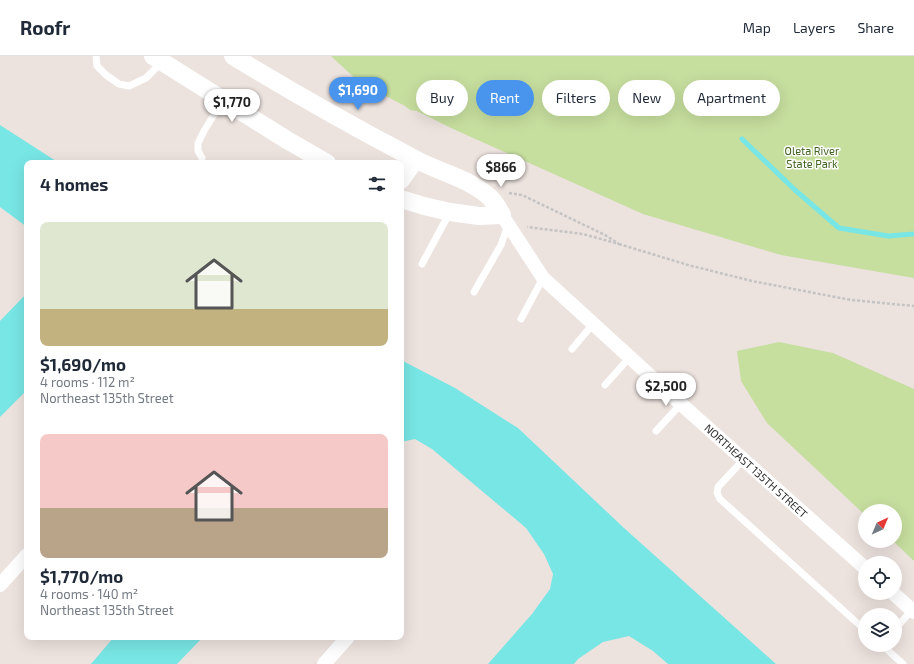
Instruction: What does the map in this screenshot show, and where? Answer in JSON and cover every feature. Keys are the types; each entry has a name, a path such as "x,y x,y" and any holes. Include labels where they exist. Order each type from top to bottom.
{"street":[{"name":"NORTHEAST 135TH STREET","path":"238,57 273,80 335,116 415,160 473,185 486,194 496,204 543,278 743,460 858,562"},
{"path":"157,59 322,160"},
{"path":"404,176 415,160"},
{"path":"404,200 450,212 505,220"},
{"path":"0,585 24,558"},
{"path":"900,600 913,611"},
{"path":"324,664 345,640"}],"lane":[{"path":"96,56 97,66 106,75 119,84 129,86 146,78 157,59"},
{"path":"202,158 198,151 198,142 223,100"},
{"path":"422,264 450,212"},
{"path":"474,292 500,245 505,220"},
{"path":"521,319 543,278"},
{"path":"572,349 593,324"},
{"path":"605,385 630,357"},
{"path":"656,431 681,404"},
{"path":"743,460 718,487 717,493 720,500 858,624"},
{"path":"902,622 913,611"},
{"path":"890,652 903,664"}],"path":[{"path":"505,192 522,195 606,235 619,244"},
{"path":"505,220 583,234 688,265 752,281 851,300 914,306"}],"green space":[{"name":"Oleta River State Park","path":"331,56 914,56 914,278 781,255 643,214 427,116 468,116 468,80 416,80 416,111 410,110 359,82"},
{"path":"779,342 833,353 914,389 914,561 900,548 902,548 902,504 858,504 858,508 767,423 741,381 737,351"}],"water":[{"path":"0,125 54,160 24,160 24,225 0,207"},
{"path":"24,296 24,393 0,417 0,321"},
{"path":"404,362 455,388 518,428 624,528 776,664 668,664 653,651 629,636 603,642 578,659 574,664 488,664 532,614 550,589 553,574 544,554 526,528 432,449 415,439 404,441"},
{"path":"111,640 200,640 177,664 91,664"}],"waterway":[{"path":"742,139 795,190 839,228 888,236 914,234"}]}
